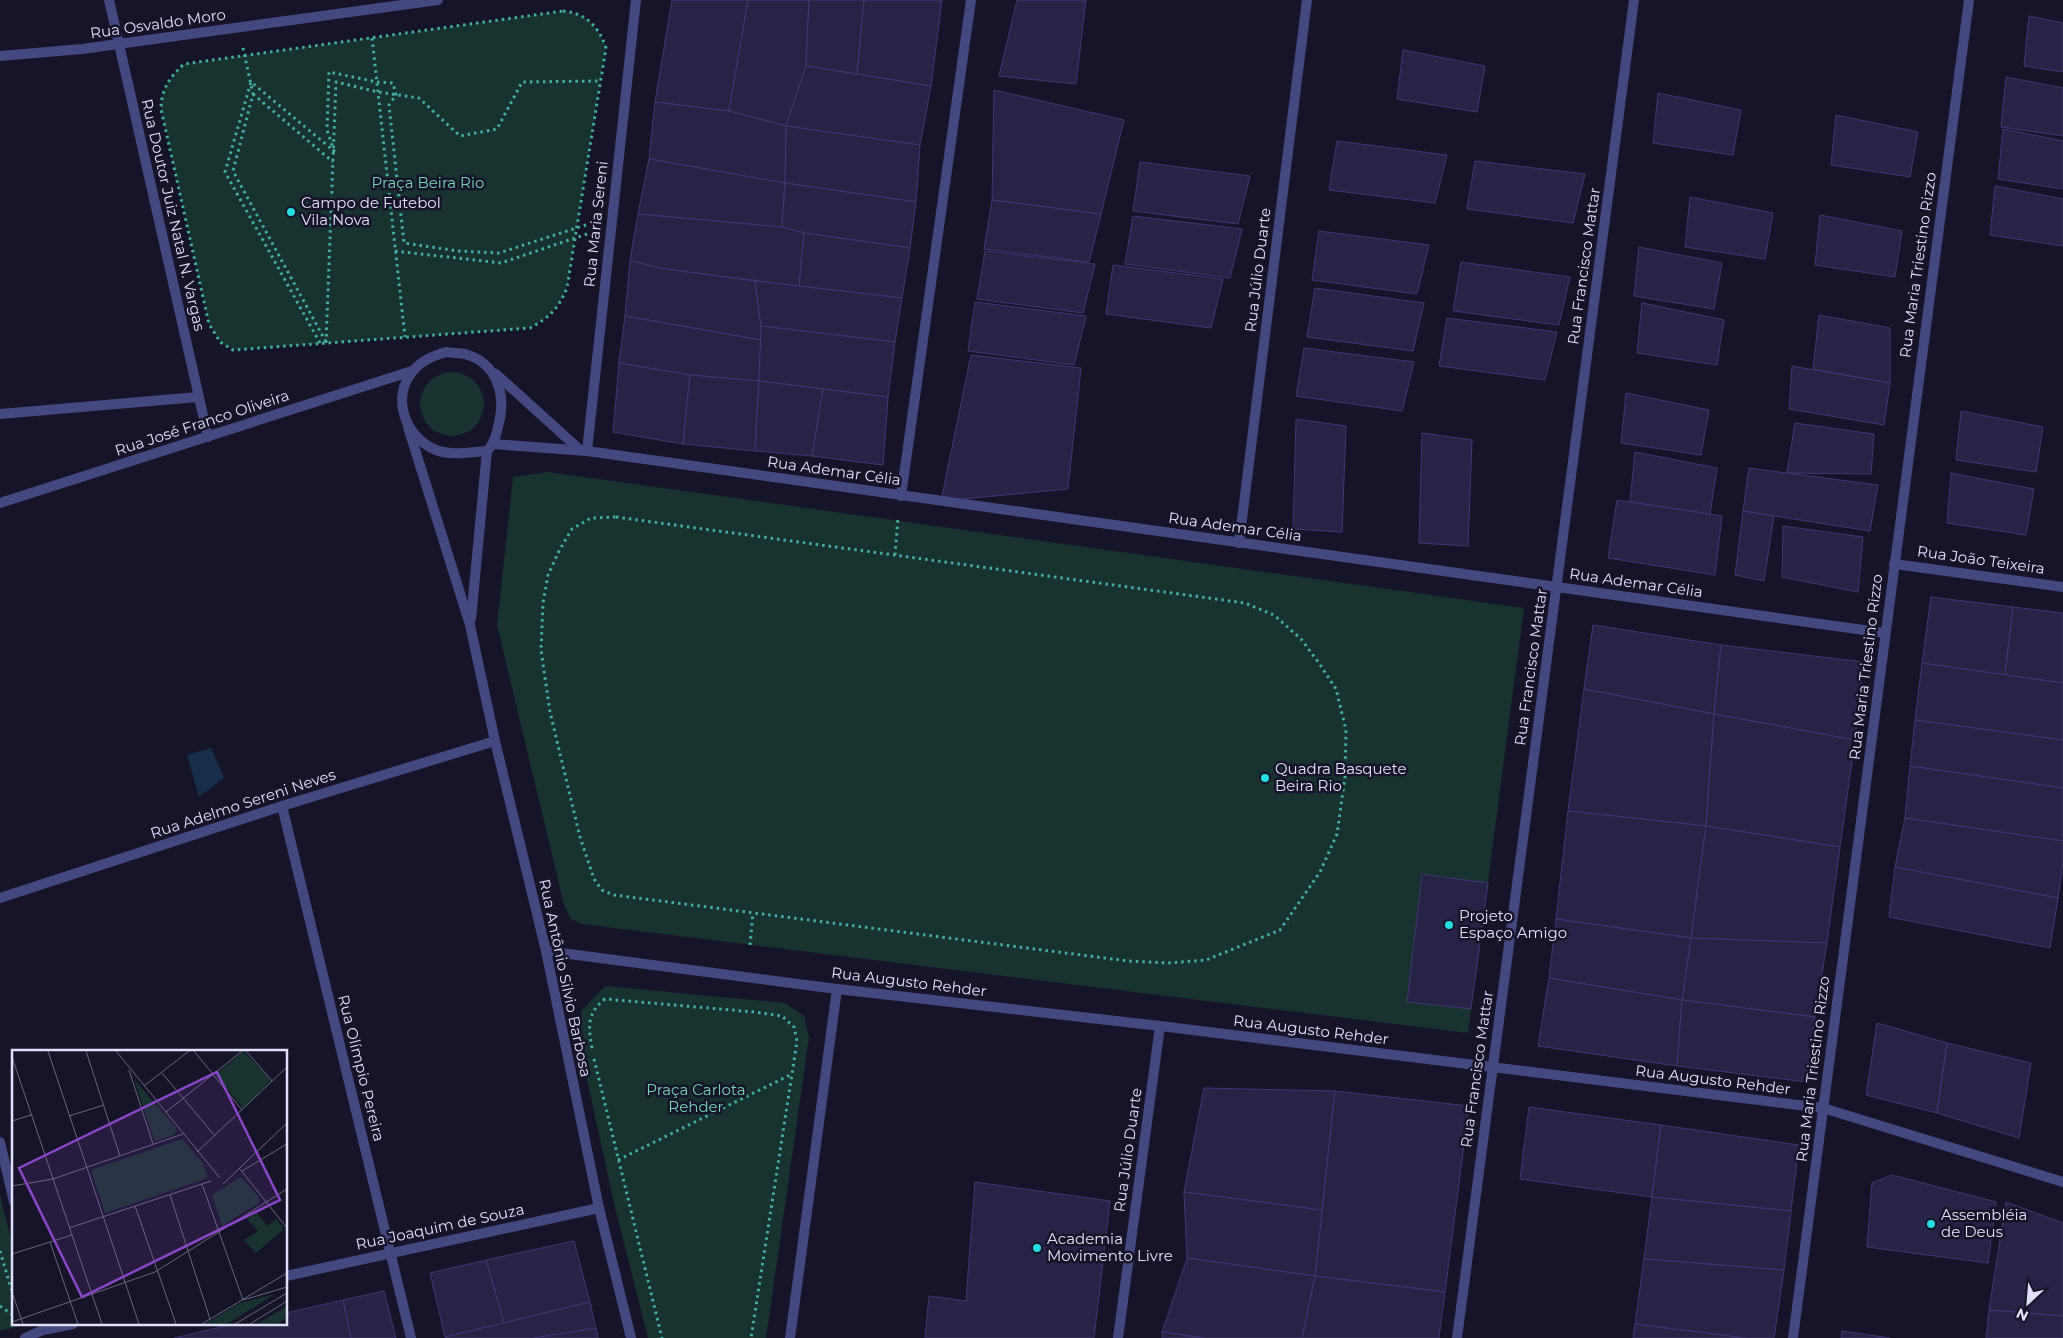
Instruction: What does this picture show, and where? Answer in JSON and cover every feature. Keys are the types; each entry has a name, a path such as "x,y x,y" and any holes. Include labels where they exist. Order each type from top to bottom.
{"street":[{"name":"Rua Doutor Juiz Natal N. Vargas","path":"109,0 208,438"},
{"name":"Rua Osvaldo Moro","path":"0,56 119,44 438,0"},
{"name":"Rua Maria Sereni","path":"584,450 612,222 636,0"},
{"path":"901,496 971,0"},
{"name":"Rua Júlio Duarte","path":"1239,543 1306,0"},
{"name":"Rua Francisco Mattar","path":"1457,1338 1634,0"},
{"name":"Rua Maria Triestino Rizzo","path":"1793,1338 1969,0"},
{"path":"470,624 402,408 403,389 412,371 427,358 446,352 466,354 483,363 584,450"},
{"path":"470,624 490,447 500,416 502,397 496,378 483,363"},
{"name":"Rua José Franco Oliveira","path":"0,503 208,438 412,371"},
{"path":"0,414 198,397"},
{"path":"408,427 420,442 438,451 458,453 490,447"},
{"name":"Rua Ademar Célia","path":"490,447 584,450 1885,633"},
{"name":"Rua João Teixeira","path":"1894,564 2063,587"},
{"name":"Rua Antônio Silvio Barbosa","path":"470,624 495,741 546,951 599,1208 631,1338"},
{"name":"Rua Adelmo Sereni Neves","path":"0,898 282,806 495,741"},
{"name":"Rua Olímpio Pereira","path":"282,806 411,1338"},
{"name":"Rua Augusto Rehder","path":"546,951 837,989 1160,1026 1823,1108 2063,1182"},
{"path":"790,1338 837,989"},
{"name":"Rua Júlio Duarte","path":"1118,1338 1160,1026"},
{"path":"0,1142 12,1193"},
{"name":"Rua Joaquim de Souza","path":"288,1276 599,1208"},
{"path":"25,1338 64,1326"}],"path":[{"path":"563,11 583,16 594,24 602,35 606,48 567,288 560,305 546,319 530,328 232,350 220,342 209,324 161,102 165,87 173,74 184,64 244,56 563,11"},
{"path":"238,28 253,94 233,172 326,343"},
{"path":"372,38 405,337"},
{"path":"334,152 327,130 329,72 377,82 393,83 396,95 389,105 404,243 458,251 500,253 577,228 612,222"},
{"path":"326,343 336,82 378,92 419,98 460,136 497,129 522,82 600,81"},
{"path":"250,82 334,152"},
{"path":"250,82 225,172 320,344"},
{"path":"253,94 334,162"},
{"path":"395,251 501,263 612,222"},
{"path":"616,517 1245,603 1274,616 1301,639 1336,689 1346,730 1345,777 1337,834 1320,872 1280,930 1206,960 1168,963 1128,961 753,913 614,895 602,890 594,880 580,837 549,703 541,650 542,603 548,575 572,529 591,518 616,517"},
{"path":"894,554 898,521"},
{"path":"750,945 753,913"},
{"path":"662,1338 591,1045 590,1026 593,1008 605,999 782,1016 794,1027 797,1041 751,1338"},
{"path":"591,1171 618,1160 792,1074"},
{"path":"0,1251 12,1291"},
{"path":"0,1306 12,1315"}],"green space":[{"name":"Praça Beira Rio","path":"563,11 571,12 590,22 600,34 606,48 567,288 553,312 530,328 233,350 220,342 209,324 161,109 161,102 167,84 184,64"},
{"path":"452,372 470,378 478,386 484,404 478,422 470,430 452,436 434,430 426,422 420,404 426,386 434,378"},
{"path":"548,472 1524,608 1468,1033 582,924 571,919 564,905 497,625 513,477"},
{"name":"Praça Carlota Rehder","path":"605,986 785,1003 804,1016 809,1037 766,1338 648,1338 614,1203 578,1039 582,1010"},
{"path":"0,1196 12,1241 12,1326 19,1326 0,1331"}],"water":[{"path":"211,748 224,778 199,797 187,755"}],"building":[{"path":"672,0 748,0 729,111 655,102"},
{"path":"748,0 809,0 806,66 786,126 729,111"},
{"path":"809,0 864,0 857,74 806,66"},
{"path":"864,0 942,0 931,86 857,74"},
{"path":"1017,0 1086,0 1076,84 999,76"},
{"path":"2029,16 2063,23 2063,72 2024,66"},
{"path":"1403,50 1485,66 1477,112 1397,99"},
{"path":"806,66 931,86 920,145 786,126"},
{"path":"2006,77 2063,88 2063,136 2001,127"},
{"path":"994,90 1124,120 1101,214 992,200"},
{"path":"1658,93 1741,110 1733,155 1653,143"},
{"path":"655,102 729,111 786,126 785,183 649,159"},
{"path":"1836,115 1918,132 1910,177 1831,165"},
{"path":"786,126 920,145 916,202 785,183"},
{"path":"2003,129 2063,141 2063,189 1998,179"},
{"path":"1337,141 1447,155 1435,203 1329,190"},
{"path":"649,159 785,183 782,227 638,214"},
{"path":"1475,161 1585,174 1573,223 1467,209"},
{"path":"1140,162 1250,176 1238,224 1133,211"},
{"path":"785,183 916,202 910,248 804,233 782,227"},
{"path":"1995,186 2063,199 2063,246 1990,235"},
{"path":"1690,197 1773,213 1765,259 1685,247"},
{"path":"992,200 1101,214 1089,262 984,249"},
{"path":"638,214 782,227 804,233 799,286 658,268 630,260"},
{"path":"1820,215 1902,231 1895,277 1815,265"},
{"path":"1133,216 1242,229 1230,278 1125,264"},
{"path":"1319,231 1429,245 1417,294 1312,280"},
{"path":"804,233 910,248 902,298 799,286"},
{"path":"1639,247 1722,263 1714,309 1634,296"},
{"path":"985,251 1095,264 1083,313 977,299"},
{"path":"630,260 658,268 755,281 761,340 625,316"},
{"path":"1461,262 1570,277 1559,325 1453,311"},
{"path":"1113,265 1223,279 1211,328 1106,314"},
{"path":"755,281 902,298 895,342 761,326"},
{"path":"1315,288 1424,303 1413,351 1307,337"},
{"path":"975,302 1086,316 1074,365 968,351"},
{"path":"1642,303 1724,320 1717,365 1637,353"},
{"path":"1819,315 1890,328 1890,383 1813,369"},
{"path":"625,316 761,340 759,381 690,375 619,363"},
{"path":"1447,318 1557,332 1545,380 1439,366"},
{"path":"761,326 895,342 888,397 759,381"},
{"path":"1304,348 1414,362 1402,411 1296,396"},
{"path":"971,355 1081,368 1068,489 941,501"},
{"path":"619,363 690,375 683,444 613,432"},
{"path":"1792,366 1890,383 1884,425 1789,409"},
{"path":"690,375 759,381 755,451 683,444"},
{"path":"759,381 823,389 812,456 755,451"},
{"path":"823,389 888,397 883,465 812,456"},
{"path":"1626,393 1709,410 1701,455 1621,443"},
{"path":"1961,411 2043,427 2036,472 1956,460"},
{"path":"1296,419 1346,426 1342,532 1293,529"},
{"path":"1795,423 1874,434 1871,474 1787,473"},
{"path":"1422,433 1472,440 1468,546 1419,543"},
{"path":"1635,452 1717,468 1710,514 1630,502"},
{"path":"1749,468 1878,485 1870,531 1743,511"},
{"path":"1951,473 2034,489 2026,535 1947,523"},
{"path":"1617,500 1722,516 1715,575 1608,558"},
{"path":"1743,511 1774,516 1764,581 1735,575"},
{"path":"1783,526 1863,537 1858,592 1782,577"},
{"path":"1931,597 2013,607 2005,675 1922,663"},
{"path":"2013,607 2063,613 2063,683 2005,675"},
{"path":"1593,625 1721,645 1714,714 1584,689"},
{"path":"1721,645 1864,662 1855,740 1714,714"},
{"path":"1922,663 2063,683 2063,740 1915,720"},
{"path":"1584,689 1714,714 1706,826 1568,811"},
{"path":"1714,714 1855,740 1840,847 1706,826"},
{"path":"1915,720 2063,740 2063,788 1910,766"},
{"path":"1910,766 2063,788 2063,841 1905,818"},
{"path":"1568,811 1706,826 1691,938 1556,919"},
{"path":"1905,818 2063,841 2063,862 2058,898 1895,867"},
{"path":"1706,826 1840,847 1827,943 1691,938"},
{"path":"1895,867 2058,898 2050,948 1889,917"},
{"name":"Projeto Espaço Amigo","path":"1422,874 1488,883 1471,1009 1407,1002"},
{"path":"1556,919 1691,938 1682,1000 1549,978"},
{"path":"1691,938 1827,943 1815,1017 1682,1000"},
{"path":"1549,978 1682,1000 1677,1066 1538,1046"},
{"path":"1682,1000 1815,1017 1807,1082 1677,1066"},
{"path":"1877,1023 1947,1043 1937,1113 1866,1095"},
{"path":"1947,1043 2031,1063 2019,1138 1937,1113"},
{"path":"1204,1088 1335,1091 1322,1210 1184,1192"},
{"path":"1335,1091 1469,1106 1445,1292 1315,1276"},
{"path":"1529,1107 1661,1125 1652,1197 1520,1179"},
{"path":"1661,1125 1799,1145 1791,1211 1652,1197"},
{"name":"Assembléia de Deus","path":"1892,1175 1996,1202 1988,1263 1867,1247 1872,1183"},
{"name":"Academia Movimento Livre","path":"975,1182 1110,1201 1094,1338 925,1338 929,1296 966,1301"},
{"path":"1184,1192 1322,1210 1315,1276 1187,1258"},
{"path":"1652,1197 1791,1211 1784,1270 1644,1259"},
{"path":"2006,1202 2063,1223 2063,1316 1989,1310"},
{"path":"574,1241 590,1302 504,1323 486,1260"},
{"path":"1187,1258 1315,1276 1302,1338 1204,1338 1162,1332"},
{"path":"1644,1259 1784,1270 1774,1338 1745,1338 1635,1324"},
{"path":"486,1260 504,1323 445,1337 430,1273"},
{"path":"1315,1276 1445,1292 1439,1338 1302,1338"},
{"path":"384,1291 396,1338 351,1338 343,1300"},
{"path":"343,1300 351,1338 174,1338 225,1326 288,1326 288,1313"},
{"path":"590,1302 598,1338 445,1337"},
{"path":"1989,1310 2063,1316 2063,1338 1986,1338"},
{"path":"1635,1324 1745,1338 1633,1338"},
{"path":"596,1328 598,1338 533,1338"},
{"path":"1842,1331 1890,1338 1841,1338"},
{"path":"1162,1332 1204,1338 1162,1338"}],"place":[{"name":"Campo de Futebol Vila Nova","path":"291,212"},
{"name":"Quadra Basquete Beira Rio","path":"1265,778"},
{"name":"Projeto Espaço Amigo","path":"1449,925"},
{"name":"Assembléia de Deus","path":"1931,1224"},
{"name":"Academia Movimento Livre","path":"1037,1248"}]}
